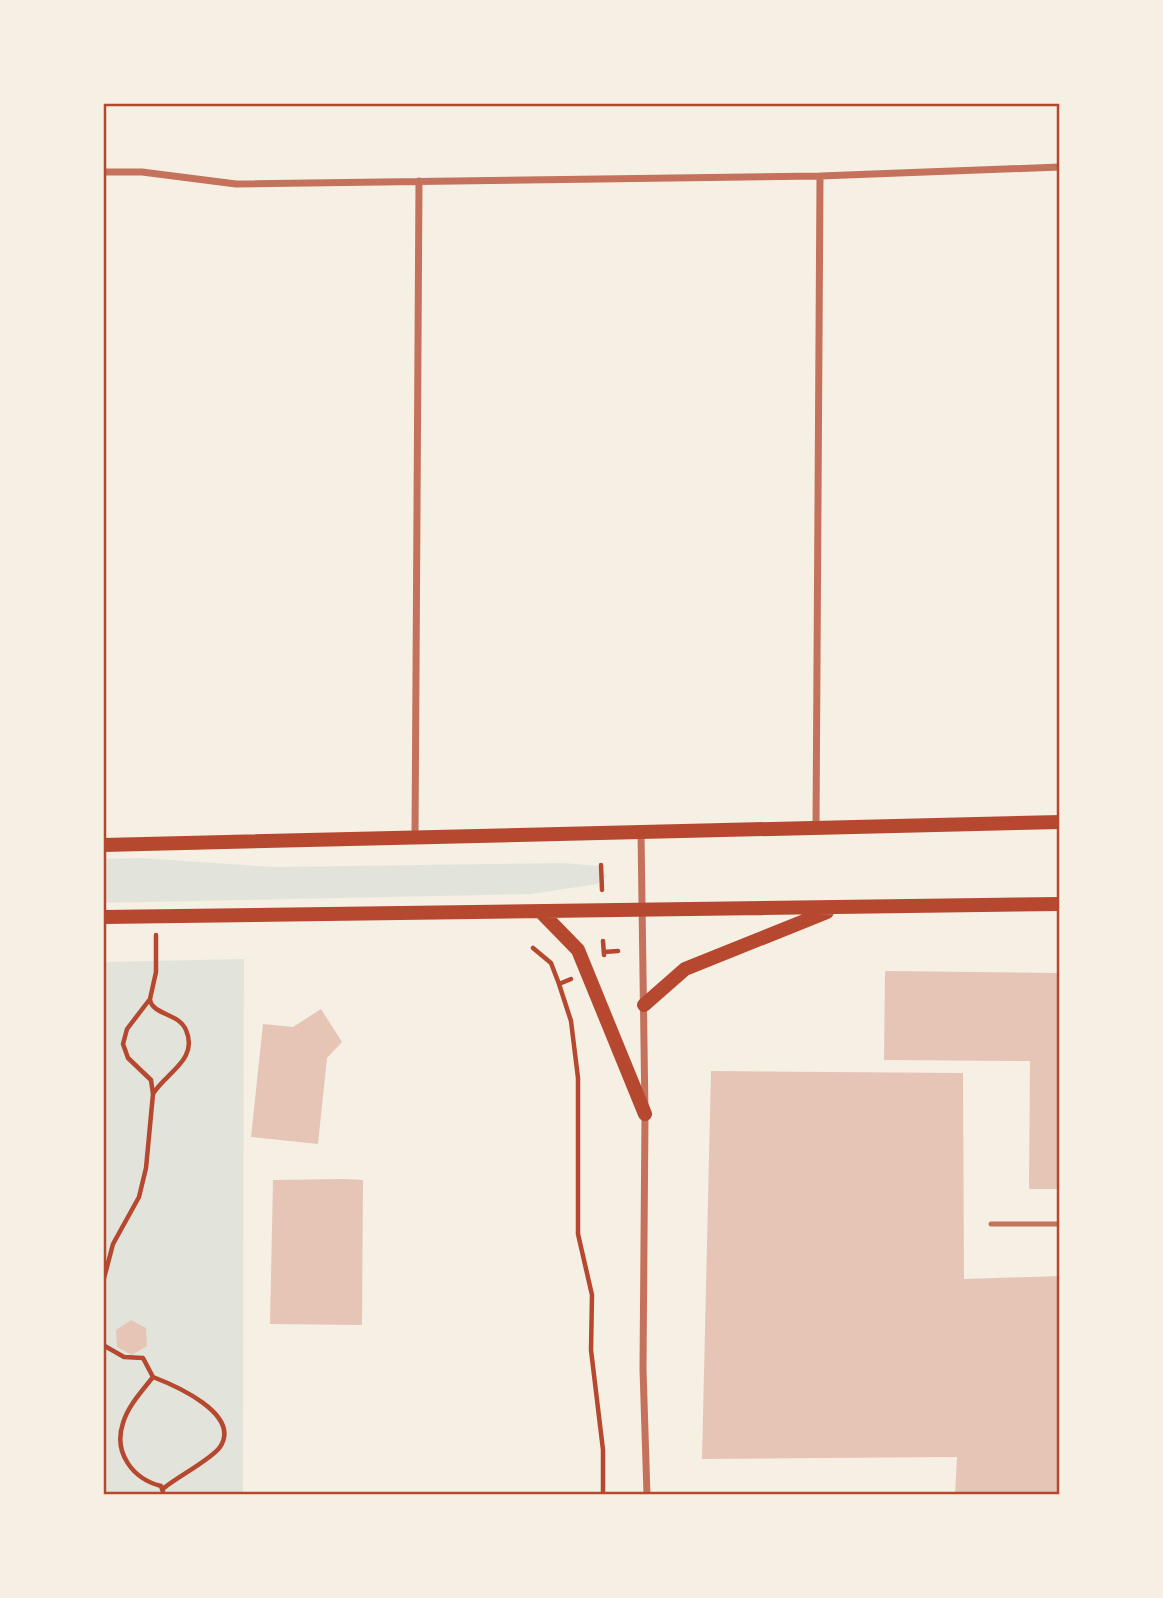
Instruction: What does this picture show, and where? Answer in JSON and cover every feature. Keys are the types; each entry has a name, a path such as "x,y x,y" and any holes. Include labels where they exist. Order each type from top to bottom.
{"main road":[{"path":"103,845 1060,822"},
{"path":"103,917 643,912 1060,904"},
{"path":"644,1005 673,978 694,965 835,908"},
{"path":"542,913 578,950 645,1114"}],"street":[{"path":"103,173 142,172 236,184 820,176 1060,167"},
{"path":"816,827 820,176"},
{"path":"415,836 419,181"},
{"path":"641,832 645,1114 643,1369 647,1495"}],"lane":[{"path":"991,1224 1060,1224"}],"path":[{"path":"601,865 602,891"},
{"path":"103,1282 113,1244 144,1182 153,1094 151,1080 128,1058 123,1044 127,1029 150,999 156,972 155,916"},
{"path":"533,948 551,963 572,1021 578,1078 578,1234 592,1295 591,1350 603,1450 603,1495"},
{"path":"604,952 618,951"},
{"path":"559,984 580,976"},
{"path":"150,999 154,1009 179,1020 188,1036 183,1064 166,1076 153,1094"},
{"path":"103,1345 124,1357 143,1358 153,1377 208,1406 216,1415 223,1437 222,1445 213,1455 164,1492 138,1477 121,1446 123,1422 153,1377"}],"shaded area":[{"path":"141,858 274,867 563,863 598,866 607,876 597,884 531,894 103,903 103,859"},
{"path":"244,959 243,1495 103,1495 103,962"}],"building":[{"path":"885,971 1060,973 1060,1189 1029,1189 1030,1061 884,1060"},
{"path":"321,1009 342,1042 327,1058 318,1144 251,1137 263,1024 293,1027"},
{"path":"711,1071 963,1073 964,1279 1060,1276 1060,1495 955,1495 957,1457 702,1459"},
{"path":"273,1180 363,1180 362,1325 270,1324"},
{"path":"131,1320 146,1328 147,1346 132,1355 117,1347 116,1330"}]}
